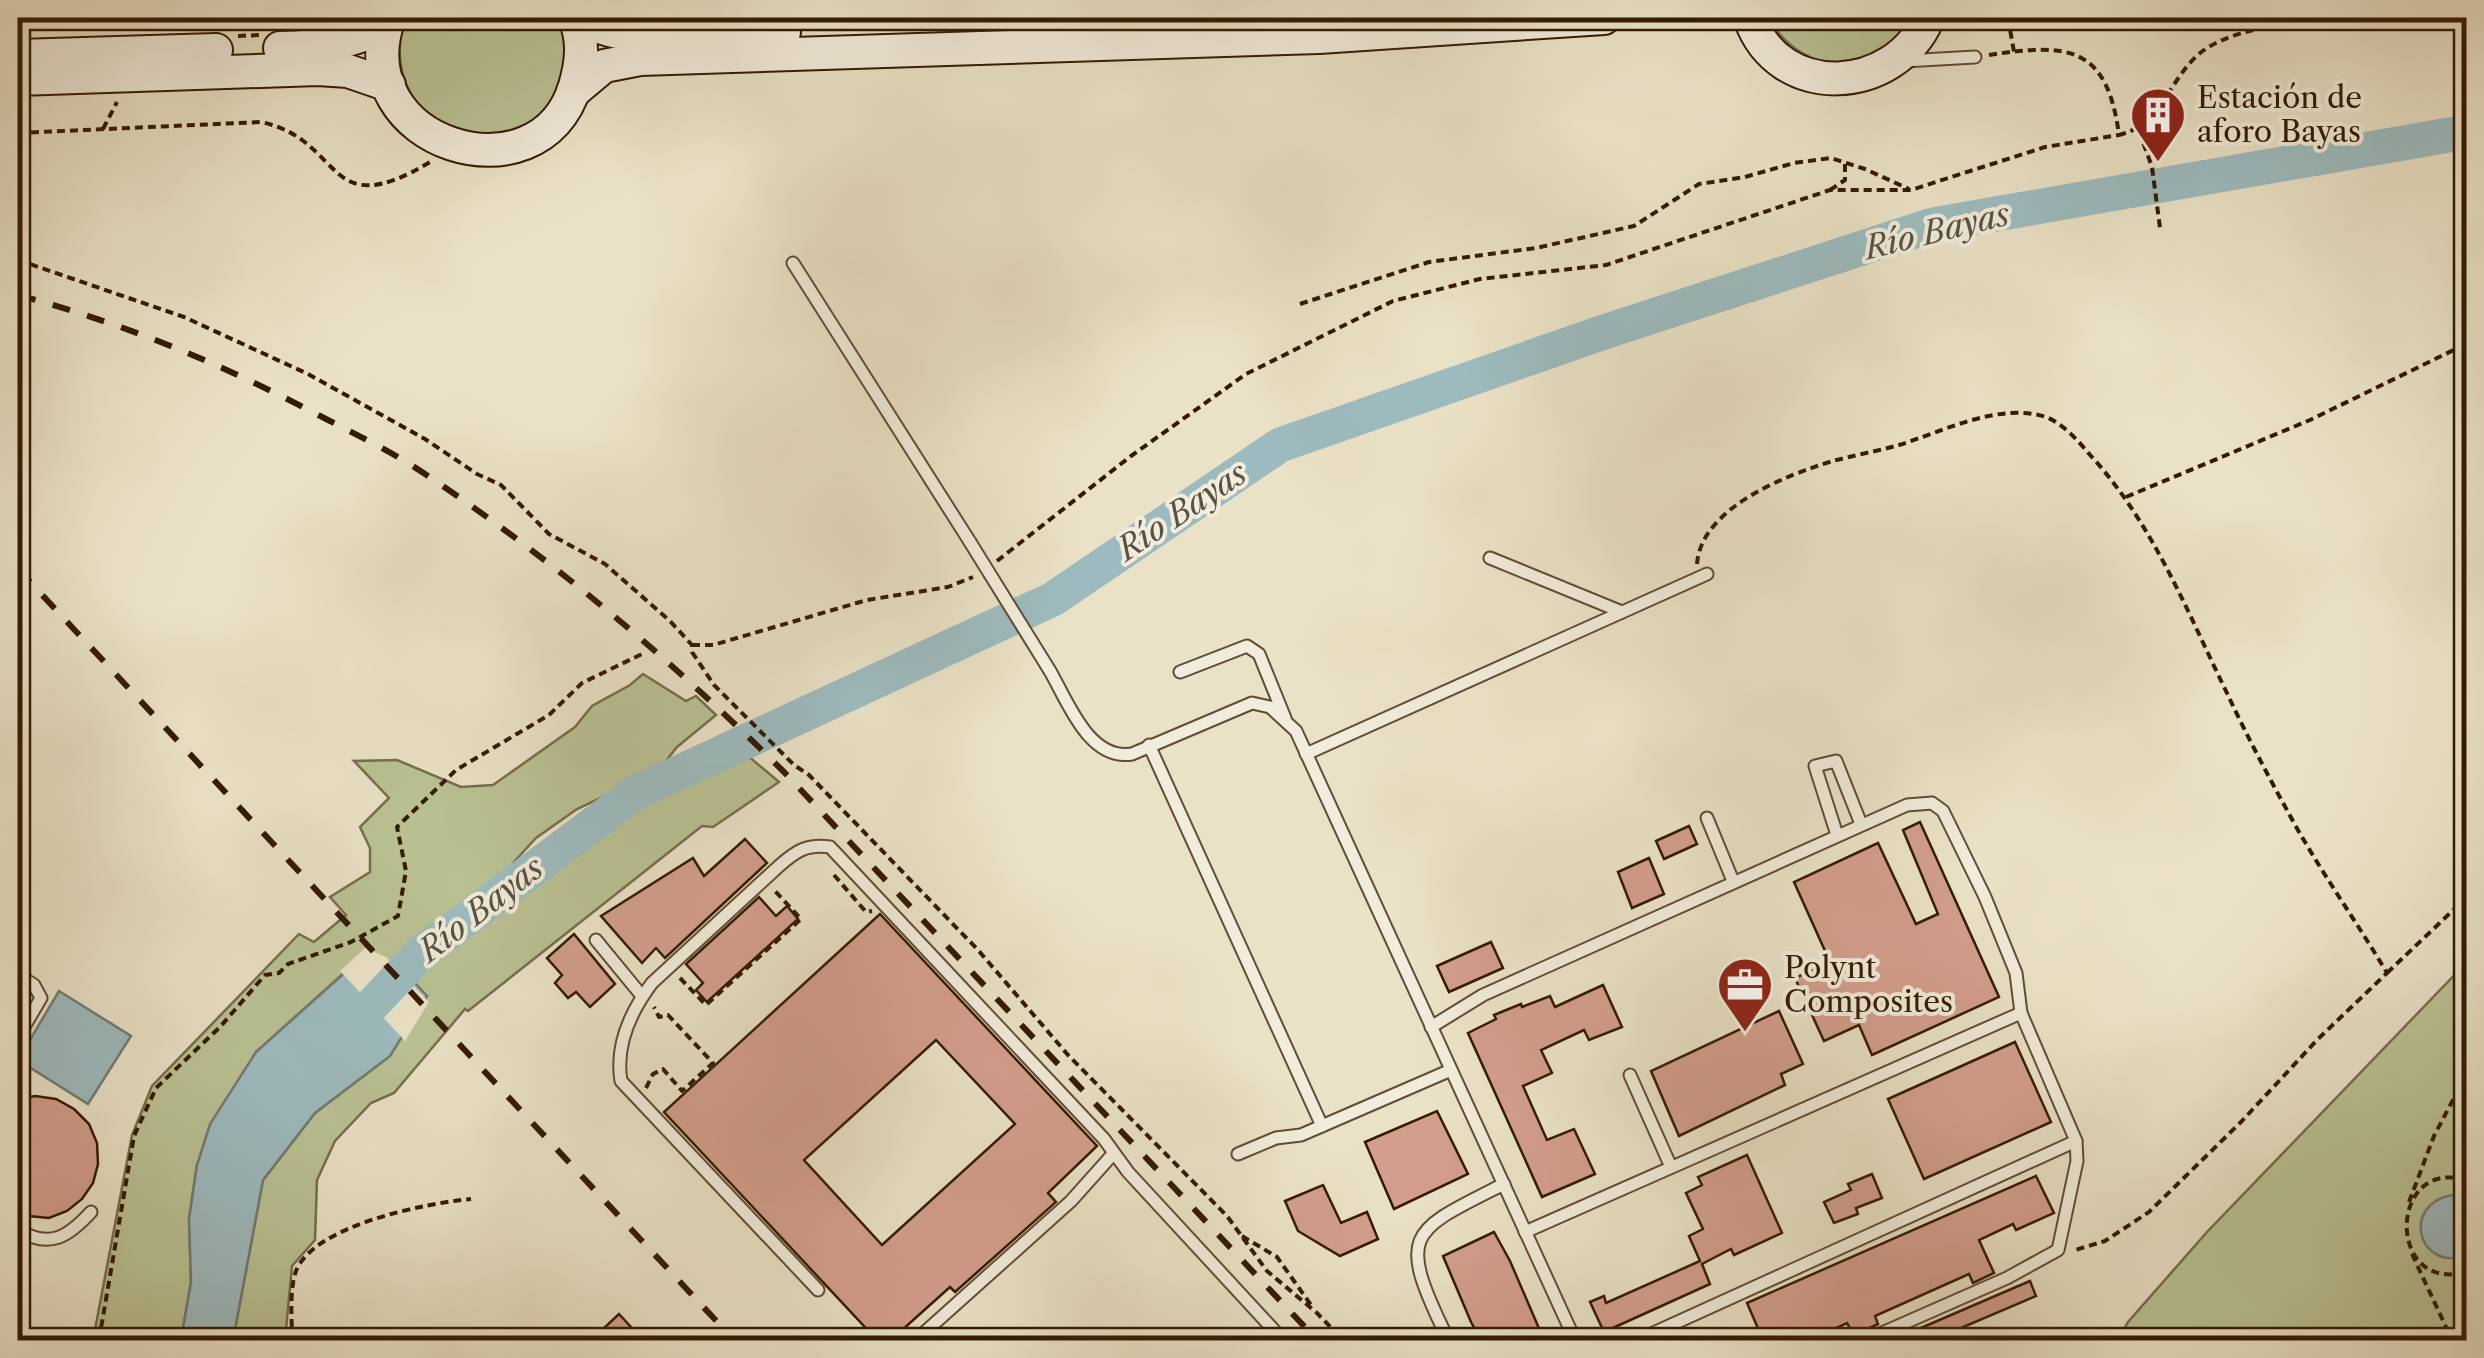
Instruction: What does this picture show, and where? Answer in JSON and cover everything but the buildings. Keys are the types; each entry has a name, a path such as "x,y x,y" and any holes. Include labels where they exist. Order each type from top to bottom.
{"street":[{"path":"574,92 582,62 580,30 575,18"},
{"path":"584,18 598,27 634,36 1234,18"},
{"path":"388,21 384,65 389,85 409,118 444,143 480,151 519,144 551,124 574,92 604,66 640,60 1332,37 1604,18"},
{"path":"1746,20 1773,53 1806,73 1850,79 1894,62 1914,42 1928,18"},
{"path":"18,56 318,46 358,39 388,21"},
{"path":"18,78 318,68 348,71 389,85"}],"lane":[{"path":"1894,62 1975,57"},
{"path":"793,263 1090,738 1101,749 1118,756 1252,703 1270,707 1296,732 1575,1340"},
{"path":"1490,558 1622,612"},
{"path":"1306,754 1701,576"},
{"path":"1180,672 1247,646 1260,654 1285,718"},
{"path":"1149,745 1322,1126"},
{"path":"1838,834 1815,766 1836,761 1860,824"},
{"path":"1431,1027 1484,995 1733,881 1860,824 1919,802 1932,802 1943,811 1985,896 2016,973 2020,1013 2076,1141 2077,1161 2058,1250 2007,1278 1866,1340"},
{"path":"1708,818 1733,881"},
{"path":"818,1290 621,1081 618,1066 622,1044 642,996 652,983 796,852 814,845 830,847 1104,1139 1113,1154 1283,1340"},
{"path":"596,940 642,996"},
{"path":"18,975 34,984 41,998 18,1036"},
{"path":"1525,1232 2020,1013"},
{"path":"1238,1154 1276,1138 1301,1136 1451,1070"},
{"path":"1630,1075 1670,1167"},
{"path":"1638,1340 2076,1141"},
{"path":"916,1340 1071,1200 1113,1154"},
{"path":"1445,1332 1418,1268 1416,1250 1420,1235 1433,1222 1504,1184"},
{"path":"18,1230 30,1237 52,1239 70,1235 91,1212"}],"path":[{"path":"2008,18 2014,52"},
{"path":"1830,190 1911,190 2044,147 2138,130 2204,49 2238,34 2321,18"},
{"path":"1975,57 2055,49 2073,52 2105,78 2116,107 2120,135"},
{"path":"103,128 120,96"},
{"path":"18,133 261,122 280,126 312,148 333,172 366,187 402,179 437,158 444,143"},
{"path":"2138,130 2152,170 2160,228"},
{"path":"1300,304 1429,262 1536,248 1634,226 1699,184 1745,177 1794,163 1831,158 1911,190"},
{"path":"692,645 713,645 868,600 948,587 973,577 1009,554 1131,456 1246,374 1393,300 1480,279 1606,264 1830,190 1845,180 1845,162"},
{"path":"18,260 184,317 308,374 425,439 476,474 502,485 549,534 605,564 670,621 692,645 692,652 714,685 794,765 809,775 978,950 1055,1041 1227,1216 1267,1271 1343,1340"},
{"path":"2126,497 2310,420 2466,344"},
{"path":"1701,576 1698,547 1715,522 1795,474 1964,422 2028,412 2051,419 2074,437 2146,525 2250,742 2312,858 2387,974"},
{"path":"99,1340 134,1136 156,1088 220,1027 265,975 351,942 398,916 406,871 397,827 456,770 549,715 582,683 642,654"},
{"path":"835,866 834,877 866,912 878,910"},
{"path":"668,988 681,977 706,1004 801,918 775,891 785,881"},
{"path":"2058,1250 2071,1251 2106,1241 2149,1212 2241,1122 2316,1040 2466,898"},
{"path":"645,1090 658,1069 663,1069 682,1091 713,1063 668,1015 659,1017 654,1010 656,1000"},
{"path":"2452,1340 2425,1288 2405,1227 2414,1182 2466,1075"},
{"path":"2407,1211 2427,1185 2442,1178 2466,1180"},
{"path":"292,1340 294,1278 314,1248 332,1237 404,1210 471,1199"},
{"path":"1240,1235 1276,1257 1317,1313"},
{"path":"2408,1243 2428,1268 2443,1274 2466,1272"},
{"path":"1597,1340 1608,1336 1611,1340"}],"green space":[{"path":"407,18 561,18 569,56 561,88 544,112 520,128 492,135 464,133 437,122 416,101 402,71 400,44"},
{"path":"1768,18 1913,18 1879,51 1860,60 1840,63 1820,61 1801,53"},
{"path":"643,674 686,701 696,696 716,715 677,747 658,771 577,809 536,838 513,863 527,873 652,795 748,756 779,782 713,827 702,826 468,1011 465,1009 394,1093 371,1103 335,1141 317,1180 315,1240 292,1266 285,1340 233,1340 263,1180 315,1113 390,1056 426,996 413,981 366,953 256,1052 197,1165 189,1219 191,1282 181,1340 93,1340 132,1135 152,1086 299,934 314,942 346,915 330,897 370,872 370,848 360,827 389,798 354,761 397,760 461,787 493,785 575,727 592,706"},
{"path":"2466,963 2466,1340 2118,1340 2128,1322 2207,1232"}],"water":[{"path":"367,953 413,981 427,996 390,1056 315,1113 263,1180 233,1340 181,1340 191,1282 189,1219 197,1165 210,1124 256,1052"},
{"path":"59,991 131,1036 88,1104 18,1060"},
{"path":"2452,1195 2466,1199 2466,1256 2449,1258 2427,1246 2421,1222 2436,1201"}],"pier":[{"path":"365,948 386,957 429,1002 405,1041 340,971"}],"waterway":[{"name":"Río Bayas","path":"371,1006 421,953 635,793 1053,599 1280,445 1604,332 1933,225 2466,132"}],"railway":[{"path":"18,295 99,319 175,348 351,432 425,474 567,578 657,653 785,773 1317,1340"},
{"path":"18,569 734,1340"}],"place":[{"name":"Estación de aforo Bayas","path":"2158,164"},
{"name":"Polynt Composites","path":"1745,1034"}]}
